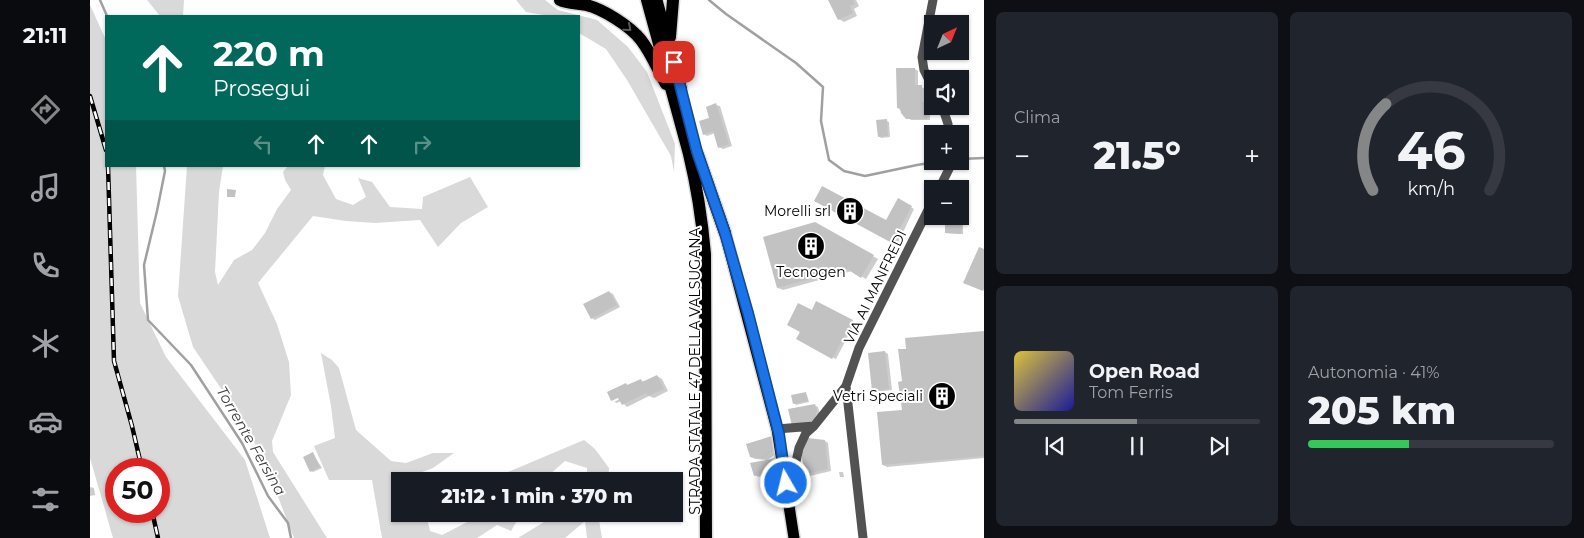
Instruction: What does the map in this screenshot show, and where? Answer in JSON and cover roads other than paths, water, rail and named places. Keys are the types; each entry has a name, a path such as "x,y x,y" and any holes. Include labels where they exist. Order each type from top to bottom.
{"highway":[{"path":"560,0 575,5 591,2 624,24 640,40 676,104"},
{"name":"STRADA STATALE 47 DELLA VALSUGANA","path":"648,0 695,180 705,254 706,538"},
{"name":"STRADA STATALE 47 DELLA VALSUGANA","path":"656,0 697,152 708,208 712,255 711,538"},
{"path":"669,44 674,0"},
{"path":"697,152 725,233"}],"main road":[{"path":"725,233 748,313 777,429 794,538"}],"street":[{"path":"925,70 922,57 933,0"},
{"name":"VIA AI MANFREDI","path":"786,483 795,466 799,448 806,433 814,426 846,386 859,348 924,218"},
{"name":"VIA AI MANFREDI","path":"846,386 864,538"},
{"path":"777,429 814,426"}],"waterway":[{"name":"Torrente Fersina","path":"100,0 107,15"},
{"path":"709,0 796,63 823,87 821,121 829,160 844,171 865,176 924,164"},
{"path":"969,159 984,158"},
{"name":"Torrente Fersina","path":"164,167 157,211 144,265 148,320 191,365 242,443 268,496 288,523 291,538"}],"railway":[{"path":"90,96 105,147"},
{"path":"108,167 114,361 139,458"},
{"path":"155,523 158,538"}],"place":[{"name":"Morelli srl","path":"850,211"},
{"name":"Tecnogen","path":"811,246"},
{"name":"Vetri Speciali","path":"942,396"}]}
